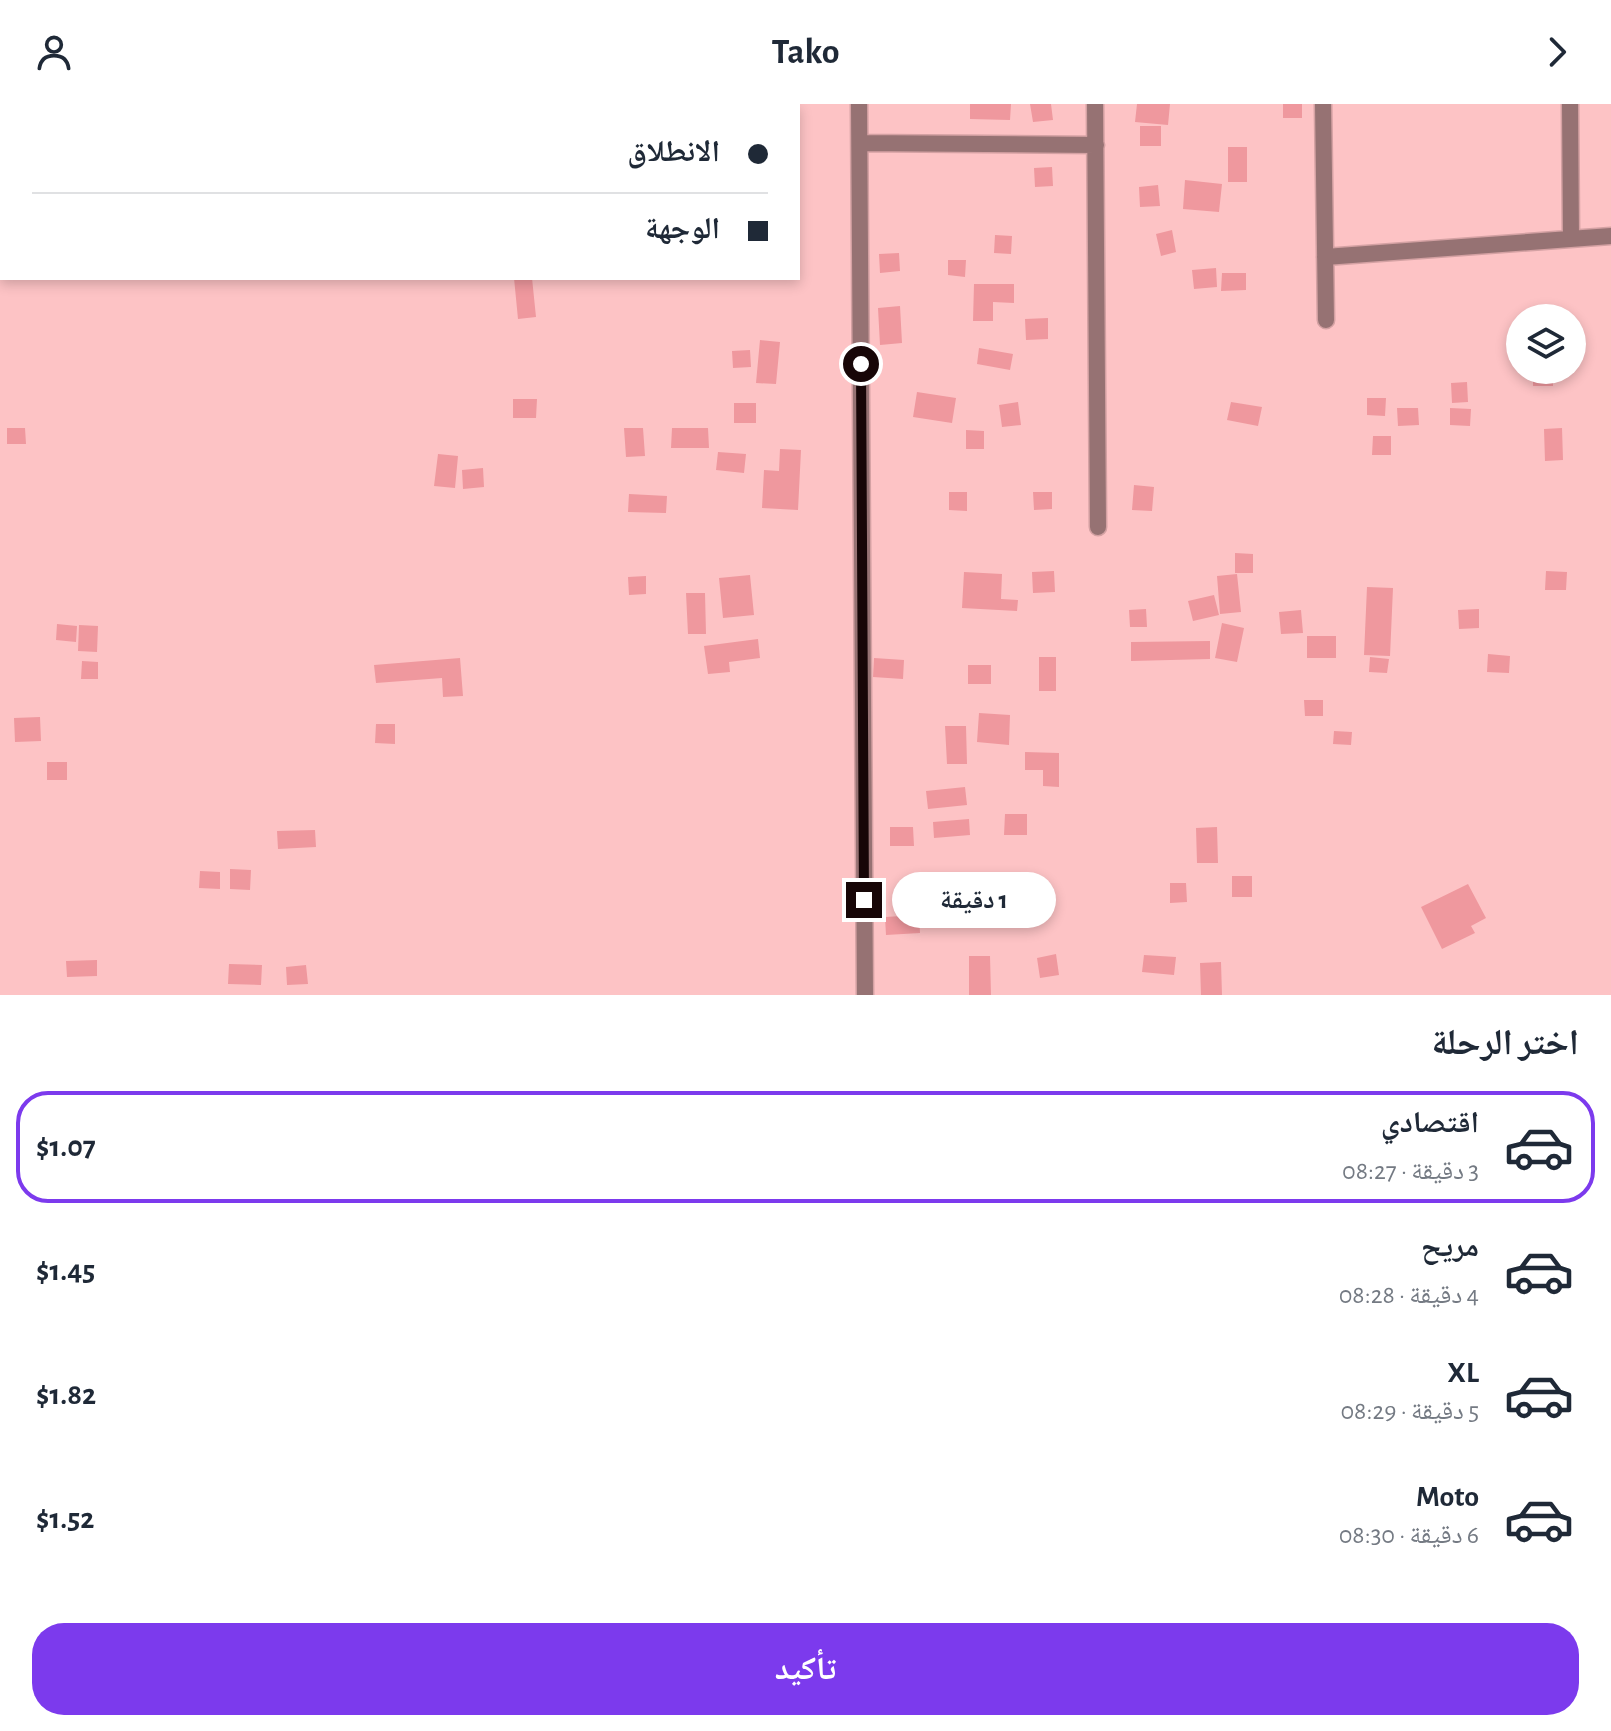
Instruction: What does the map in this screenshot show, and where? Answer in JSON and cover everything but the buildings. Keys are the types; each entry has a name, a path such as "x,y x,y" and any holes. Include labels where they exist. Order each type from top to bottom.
{"street":[{"path":"859,104 865,995"},
{"path":"1095,104 1098,527"},
{"path":"1323,104 1326,320"},
{"path":"1570,104 1571,239"},
{"path":"860,143 1096,145"},
{"path":"1325,257 1611,236"}],"route":[{"path":"861,364 864,900"}]}
